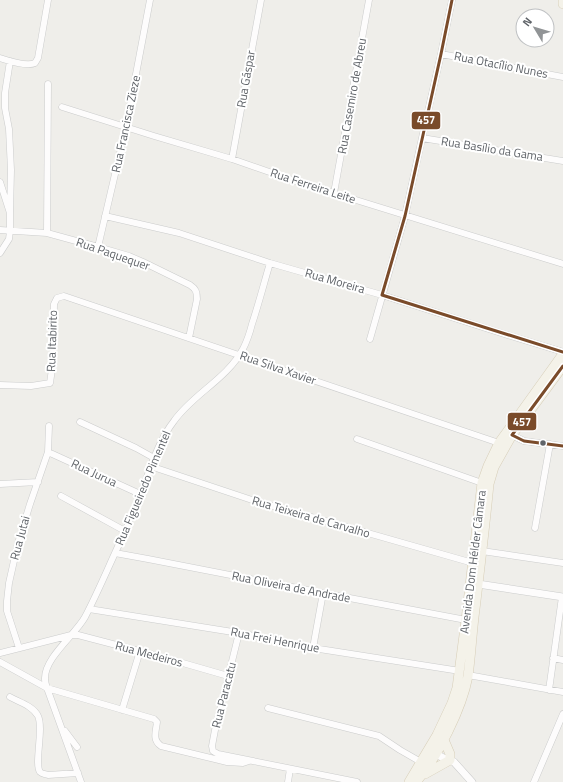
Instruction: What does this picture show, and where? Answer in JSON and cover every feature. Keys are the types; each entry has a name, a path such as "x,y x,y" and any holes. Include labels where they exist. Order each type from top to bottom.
{"main road":[{"path":"562,0 563,4"},
{"name":"Avenida Dom Hélder Câmara","path":"409,782 421,762 440,738 457,688 464,673 472,633 474,585 473,563 482,483 488,466 499,443 563,353"},
{"name":"Avenida Dom Hélder Câmara","path":"464,673 466,620 482,551 489,484 494,468 512,435 563,366"},
{"path":"419,779 436,753 435,748 440,738"},
{"path":"419,779 450,760 450,754 440,738"}],"street":[{"path":"0,58 30,65 35,63 38,58 48,0"},
{"name":"Rua Francisca Zieze","path":"98,247 126,127 150,0"},
{"name":"Rua Gáspar","path":"232,159 261,0"},
{"name":"Rua Casemiro de Abreu","path":"334,193 369,0"},
{"path":"370,339 405,216 452,0"},
{"name":"Rua Otacílio Nunes","path":"441,54 562,76"},
{"path":"0,253 8,243 10,231 10,129 5,108 5,101 10,61"},
{"path":"47,233 48,84"},
{"name":"Rua Ferreira Leite","path":"62,107 205,152 232,159 300,183 405,216 563,264"},
{"name":"Rua Basílio da Gama","path":"422,138 563,161"},
{"path":"0,182 10,213"},
{"name":"Rua Moreira","path":"105,216 179,233 270,263 382,295 563,353"},
{"name":"Rua Paquequer","path":"0,230 47,233 98,247 129,256 190,285 195,288 197,299 189,338"},
{"name":"Rua Figueiredo Pimentel","path":"81,782 47,688 45,679 46,671 49,664 70,635 79,627 89,609 125,531 150,466 174,420 223,374 240,355 246,344 270,263"},
{"name":"Rua Silva Xavier","path":"57,298 64,296 499,443"},
{"name":"Rua Itabirito","path":"0,384 32,386 50,383 53,362 54,304 57,298"},
{"path":"80,422 154,458"},
{"name":"Rua Jutai","path":"19,648 7,611 8,589 18,543 48,452 49,426"},
{"path":"512,435 524,440 563,446"},
{"path":"357,439 482,483"},
{"path":"535,528 550,444"},
{"name":"Rua Jurua","path":"48,452 140,494"},
{"name":"Rua Teixeira de Carvalho","path":"150,466 233,494 473,563"},
{"path":"0,484 38,482"},
{"path":"61,496 125,531"},
{"path":"482,551 563,563"},
{"name":"Rua Oliveira de Andrade","path":"115,554 466,620"},
{"path":"474,585 563,597 549,690"},
{"path":"313,648 323,593"},
{"name":"Rua Frei Henrique","path":"89,609 239,633 313,648 464,673 563,692"},
{"name":"Rua Paracatu","path":"239,633 212,746 213,751 218,754 249,761"},
{"path":"0,653 70,635"},
{"name":"Rua Medeiros","path":"70,635 90,638 228,676"},
{"path":"122,710 140,651"},
{"path":"554,658 563,660"},
{"path":"0,662 47,688 154,719 157,722 155,737 157,743 161,746 227,762 243,763 249,761 357,782"},
{"path":"10,697 32,709 38,715 40,740 38,765 40,772 44,774 78,773"},
{"path":"268,708 379,736 421,762"},
{"path":"534,782 563,714"},
{"name":"Rua Figueiredo Pimentel","path":"61,725 77,747"},
{"path":"436,753 440,757 450,760 458,766 472,782"},
{"path":"288,782 290,769"}],"transit line":[{"name":"457","path":"452,0 405,216 382,295 563,352"},
{"name":"457","path":"563,366 512,435 524,441 563,446"}]}
